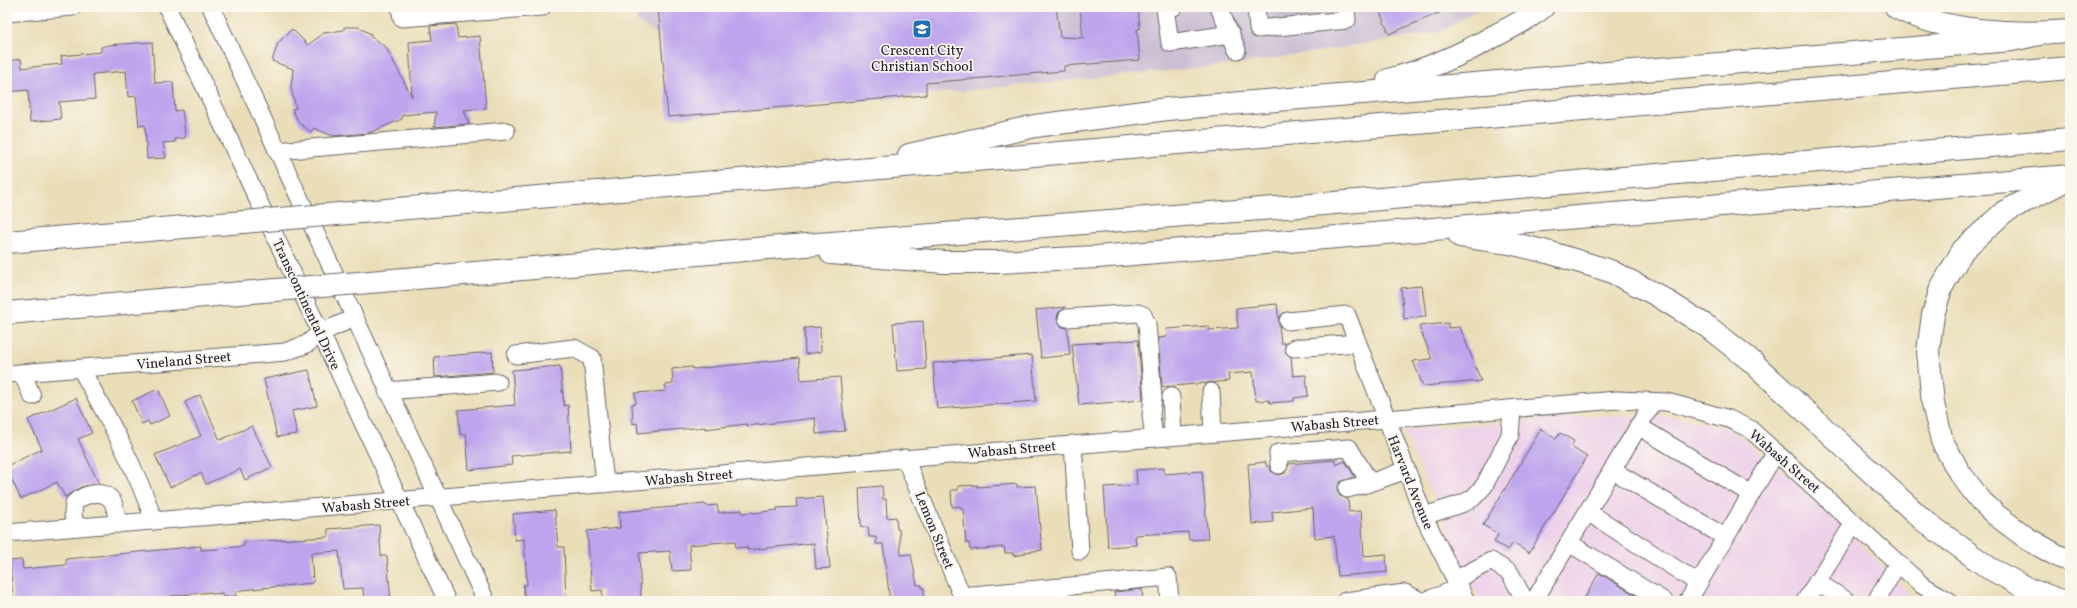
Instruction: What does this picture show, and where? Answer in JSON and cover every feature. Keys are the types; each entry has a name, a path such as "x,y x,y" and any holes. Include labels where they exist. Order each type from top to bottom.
{"highway":[{"path":"1266,100 1347,89 1412,74 1463,54 1532,16 1543,7"},
{"path":"1896,7 1906,12 1946,25 1993,31 2044,33 2070,31"},
{"path":"841,171 1035,126 1120,114 1266,100 2012,40 2044,33"},
{"path":"7,242 2070,68"},
{"path":"7,313 768,248 1292,206 2070,139"},
{"path":"768,248 892,259 997,262 1097,257 2070,177"},
{"path":"2070,177 2004,212 1963,250 1941,288 1933,315 1928,350 1933,404 1942,442 1960,472 1981,501 1996,515 2028,539 2060,557 2070,560"},
{"path":"1381,233 1469,236 1510,243 1551,253 1610,271 1656,294 1708,327 1750,360 1929,524 1989,568 2030,590 2062,601"}],"street":[{"path":"7,13 73,7"},
{"name":"Transcontinental Drive","path":"166,7 447,601"},
{"path":"211,7 387,391 486,601"},
{"path":"400,7 402,18 542,7"},
{"path":"1174,7 1165,8 1170,44 1231,34"},
{"path":"1219,7 1237,50"},
{"path":"1256,7 1258,29 1347,20 1346,7"},
{"path":"277,151 506,132"},
{"path":"1067,318 1138,313 1143,315 1147,324 1153,397 1152,415 1154,438"},
{"name":"Harvard Avenue","path":"1288,321 1347,315 1424,516 1460,589"},
{"name":"Vineland Street","path":"14,374 285,352 306,344 320,333 354,318"},
{"path":"1294,348 1357,343"},
{"path":"516,355 574,348 592,358 605,484"},
{"path":"81,368 118,435 140,481 154,521"},
{"path":"14,374 32,396"},
{"path":"387,391 498,382"},
{"path":"1211,392 1213,433"},
{"path":"1171,397 1173,436"},
{"name":"Wabash Street","path":"7,532 399,502 905,458 1616,400 1667,402 1729,419 1750,429 1922,585 1949,601"},
{"path":"1534,601 1653,402"},
{"path":"1424,516 1464,503 1473,498 1484,486 1510,435 1512,408"},
{"path":"1638,426 1751,494"},
{"path":"1073,444 1080,551"},
{"path":"1279,465 1278,453 1349,448 1370,483"},
{"path":"1688,601 1776,452"},
{"name":"Lemon Street","path":"905,458 963,598"},
{"path":"1347,489 1370,483 1406,470"},
{"path":"1612,470 1725,537"},
{"path":"75,527 72,509 74,503 81,498 99,493 110,498 114,504 118,524"},
{"path":"1588,512 1698,583"},
{"path":"1805,601 1854,523"},
{"path":"1569,544 1664,601"},
{"path":"1425,601 1460,589 1491,560 1510,573 1525,601"},
{"path":"1876,601 1898,563"},
{"path":"963,598 1168,577 1170,601"},
{"path":"1817,582 1847,601"},
{"path":"1345,601 1405,593 1421,601"}],"shaded area":[{"path":"635,7 1482,7 1440,32 1238,64 673,119 666,39 637,22"},
{"path":"1586,416 1668,416 1729,428 1789,475 1859,542 1916,601 1480,601 1403,430"}],"building":[{"path":"658,7 1056,7 1060,37 1083,38 1080,7 1138,7 1140,29 1137,29 1140,60 1064,66 1064,71 926,83 926,95 668,117"},
{"path":"1378,7 1453,7 1389,34"},
{"path":"456,24 458,38 480,36 486,108 464,110 469,124 434,127 436,112 402,115 402,119 369,133 333,136 314,128 311,132 299,123 292,109 296,108 291,88 293,69 272,61 278,43 292,29 308,45 324,33 344,30 344,27 358,27 371,34 370,36 386,47 412,97 409,42 432,40 430,26"},
{"path":"152,42 155,83 173,82 175,111 182,110 184,124 185,138 175,139 175,142 163,143 166,158 147,159 145,125 139,126 136,96 128,97 126,71 93,74 95,99 59,102 61,119 30,122 28,90 7,92 7,61 21,59 22,68 62,64 61,56 101,52 101,47 109,45"},
{"path":"1422,286 1426,316 1404,319 1401,288"},
{"path":"1277,304 1281,343 1285,343 1286,353 1291,357 1293,376 1306,375 1308,396 1294,398 1294,401 1270,403 1269,400 1256,401 1253,372 1228,374 1229,381 1162,387 1158,338 1167,337 1166,329 1209,326 1209,330 1238,328 1236,308"},
{"path":"1066,307 1058,313 1057,319 1062,327 1067,328 1070,355 1041,358 1036,310"},
{"path":"923,321 926,369 897,371 893,323"},
{"path":"1448,323 1448,328 1460,327 1481,381 1423,386 1413,361 1432,359 1419,326"},
{"path":"820,327 821,352 805,354 804,328"},
{"path":"1138,340 1143,400 1079,405 1072,344"},
{"path":"492,352 493,372 435,377 434,357"},
{"path":"1032,355 1036,401 937,409 933,363"},
{"path":"799,358 801,380 840,377 845,431 816,434 815,418 747,426 747,424 705,429 705,427 638,433 637,423 633,424 632,404 636,403 635,393 666,391 665,385 673,384 672,369 692,367 693,369"},
{"path":"560,366 564,406 568,405 571,451 511,456 512,465 469,470 466,434 460,435 458,410 515,405 512,370"},
{"path":"309,370 317,406 292,411 297,434 277,437 264,379"},
{"path":"158,389 170,416 150,425 148,421 142,424 132,401"},
{"path":"200,395 220,440 252,426 272,467 245,480 240,469 206,484 201,473 170,487 155,455 201,436 185,402"},
{"path":"76,398 92,433 78,439 99,484 81,487 65,497 57,482 21,499 7,470 7,466 42,449 28,420"},
{"path":"1541,429 1556,439 1560,433 1574,441 1571,447 1587,457 1529,553 1513,543 1508,550 1494,542 1498,534 1483,525"},
{"path":"1334,460 1336,465 1345,461 1355,477 1340,482 1337,491 1340,496 1348,499 1349,512 1361,511 1364,556 1386,554 1387,572 1338,576 1334,536 1315,538 1313,508 1272,512 1273,522 1252,524 1248,464 1266,462 1266,466 1269,466 1271,471 1279,475 1285,473 1289,464"},
{"path":"1164,468 1164,474 1202,471 1208,539 1189,540 1188,532 1135,535 1136,545 1108,547 1104,487 1137,485 1136,470"},
{"path":"1017,484 1017,487 1036,486 1042,550 1025,552 1025,554 1013,556 1013,553 1005,553 1004,547 970,550 969,543 966,543 963,509 961,509 960,506 952,507 951,490 958,490 958,486 977,485 977,487"},
{"path":"882,486 883,499 886,499 887,518 896,517 897,529 899,529 901,555 911,554 917,585 922,585 922,588 924,588 924,601 890,601 883,544 876,544 876,537 869,537 868,527 861,527 859,488"},
{"path":"823,497 830,568 816,569 814,543 747,550 747,547 736,548 735,541 689,545 691,570 672,571 670,551 639,553 641,601 603,601 602,590 592,591 587,531 620,528 619,512 705,504 706,506 717,505 719,513 742,510 742,513 753,513 778,510 777,508 797,507 796,499"},
{"path":"555,510 558,547 564,547 566,601 525,601 523,585 527,585 524,539 515,540 513,514"},
{"path":"379,525 381,556 387,556 391,601 364,601 363,588 343,589 339,551 311,553 313,583 242,590 236,592 236,596 223,597 222,593 212,594 211,592 171,596 172,601 140,601 140,598 96,601 13,601 10,561 22,560 23,569 66,565 66,559 201,546 201,550 219,549 244,546 244,542 328,537 328,529"},
{"path":"1599,573 1645,601 1583,601"},
{"path":"1142,589 1143,601 1115,601 1114,592"}],"place":[{"name":"Crescent City Christian School","path":"922,29"}]}
